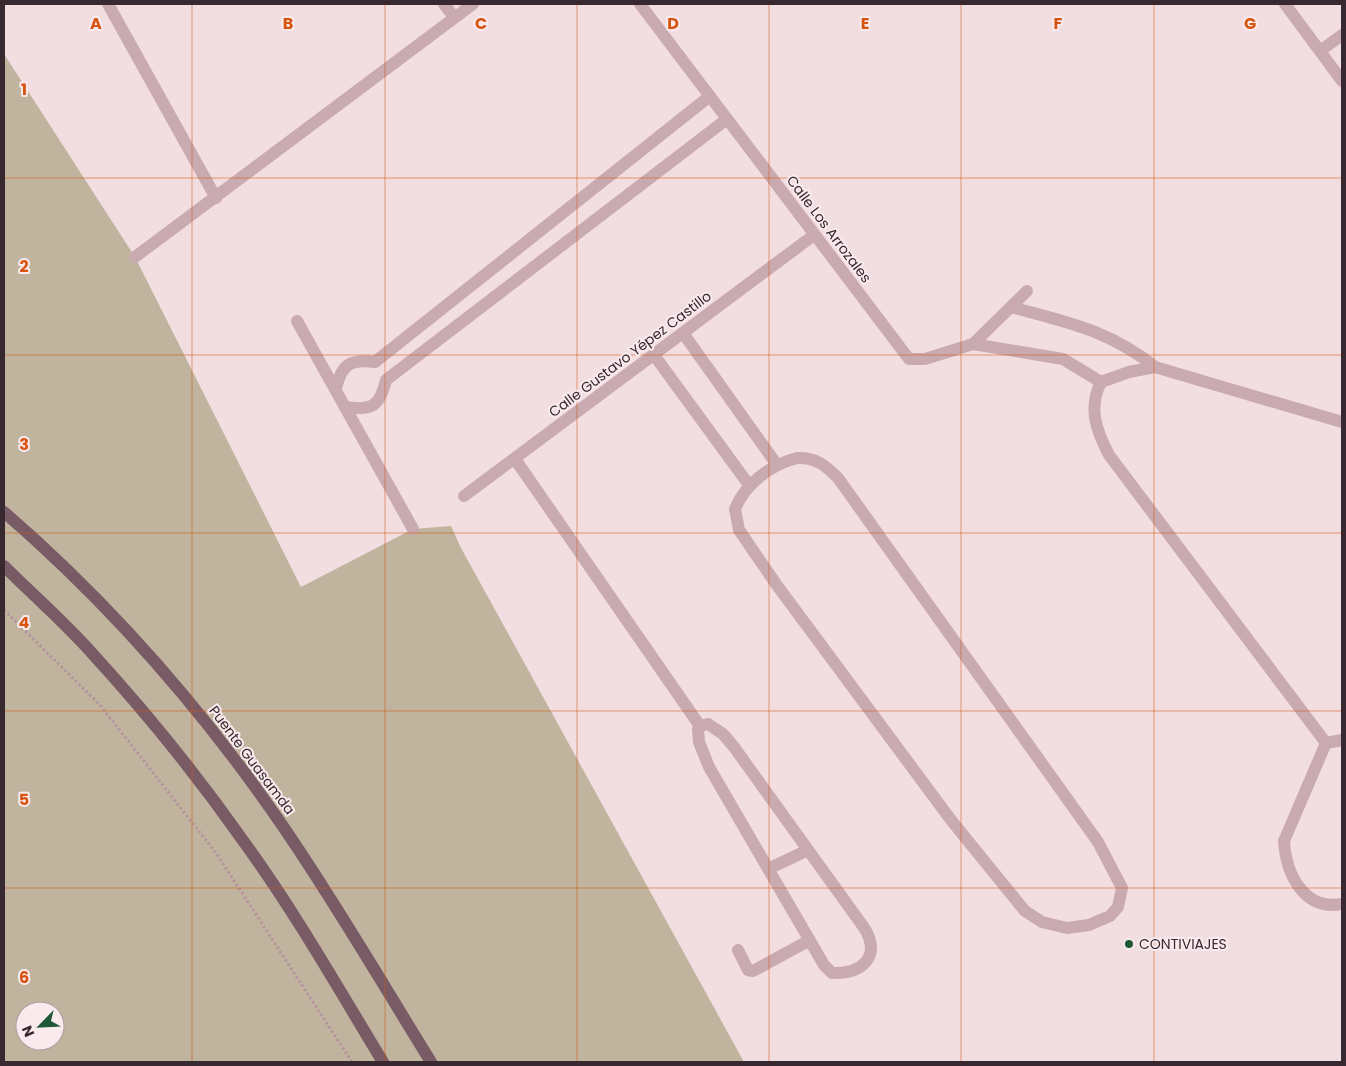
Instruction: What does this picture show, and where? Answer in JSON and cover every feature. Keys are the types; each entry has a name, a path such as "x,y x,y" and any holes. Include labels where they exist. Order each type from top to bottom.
{"main road":[{"name":"Puente Guasamda","path":"4,512 79,580 204,720 312,869 431,1062"},
{"path":"4,566 89,649 169,742 208,793 282,898 383,1062"}],"street":[{"path":"108,4 216,198"},
{"path":"444,4 454,17"},
{"path":"135,257 473,4"},
{"name":"Calle Los Arrozales","path":"640,4 910,359 925,360 973,344 1028,290"},
{"path":"1285,4 1342,81"},
{"path":"1320,51 1342,35"},
{"path":"336,388 340,373 348,365 360,360 375,362 710,96"},
{"path":"346,407 361,409 373,406 382,397 386,380 727,119"},
{"name":"Calle Gustavo Yépez Castillo","path":"464,496 814,235"},
{"path":"1011,307 1109,336 1133,350 1155,367 1342,422"},
{"path":"297,321 413,529"},
{"path":"683,333 777,465"},
{"path":"973,344 1063,359 1101,382"},
{"path":"654,355 749,485"},
{"path":"1155,367 1129,372 1101,382 1095,394 1094,417 1101,440 1109,455 1326,743"},
{"path":"797,458 812,458 821,462 838,478 1098,842 1119,878 1122,888 1118,907 1110,916 1090,925 1067,928 1042,922 1028,914 951,820 776,584 739,530 735,509 749,485 777,465 797,458"},
{"path":"514,459 700,726"},
{"path":"708,724 723,734 865,928 870,937 872,952 869,960 858,967 839,973 832,973 824,964 709,767 699,742 698,729 700,726 708,724"},
{"path":"1326,743 1342,740"},
{"path":"1326,743 1284,841 1293,876 1303,891 1322,905 1342,904"},
{"path":"768,869 808,850"},
{"path":"738,950 748,970 753,971 810,940"}],"path":[{"path":"4,610 100,705 210,845 290,963 352,1062"}],"shaded area":[{"path":"4,54 135,257 301,587 413,529 451,526 461,548 744,1062 4,1062"}],"place":[{"name":"CONTIVIAJES","path":"1129,944"}]}
